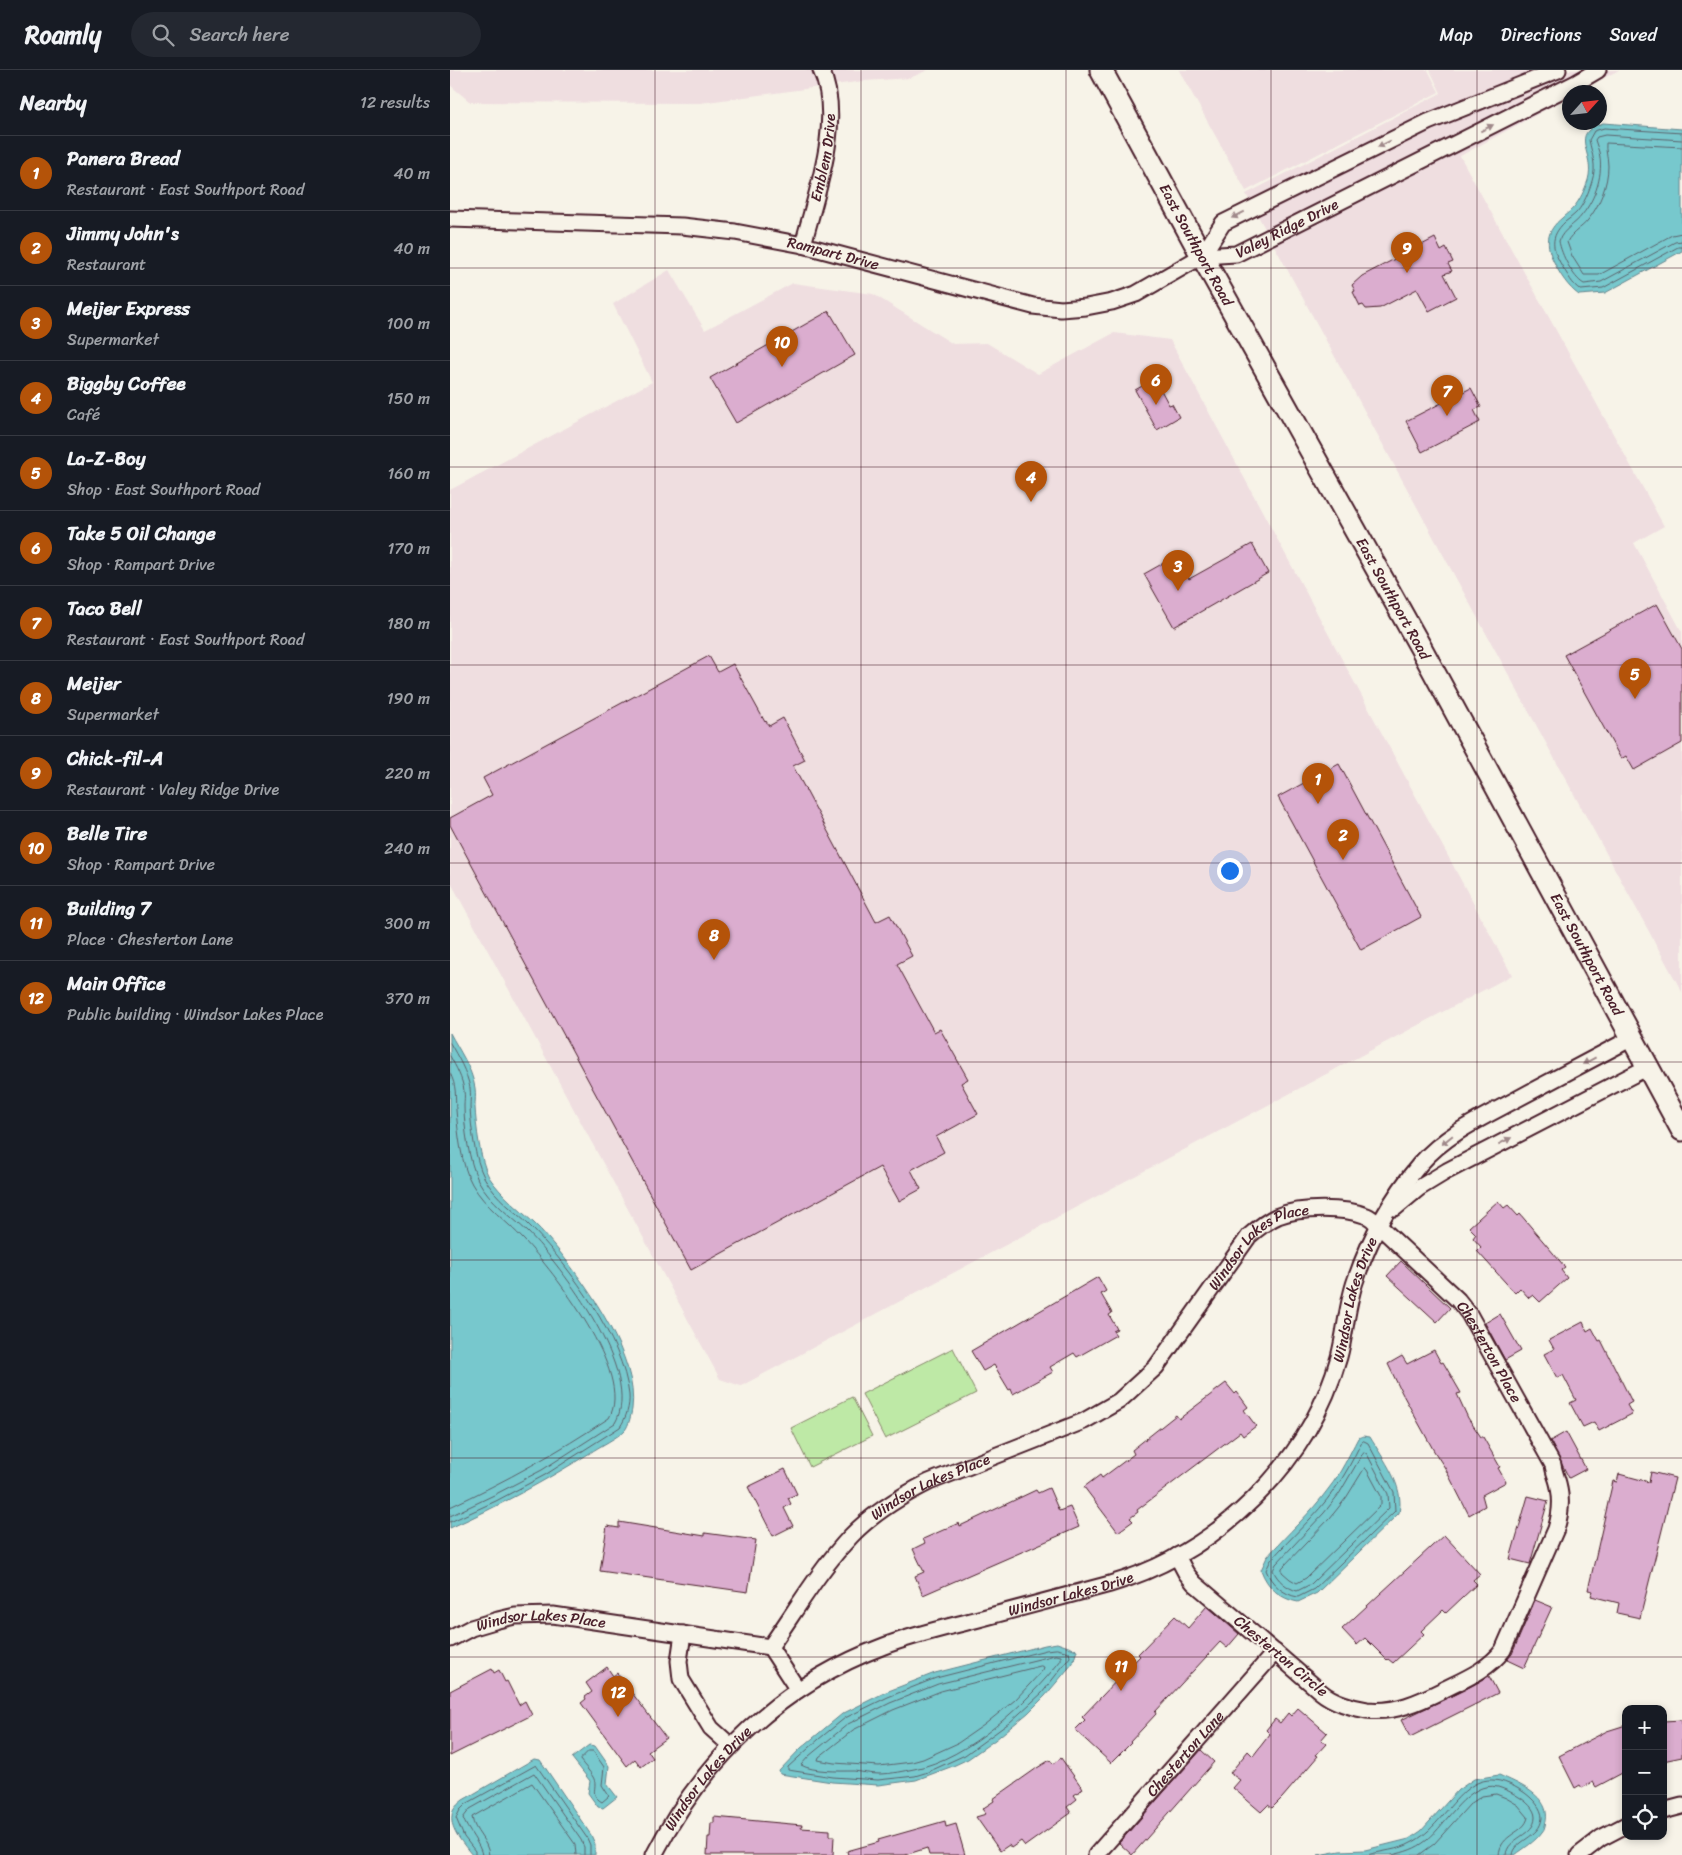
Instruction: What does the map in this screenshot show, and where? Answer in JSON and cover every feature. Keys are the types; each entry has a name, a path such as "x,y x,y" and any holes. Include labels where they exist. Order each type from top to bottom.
{"main road":[{"name":"East Southport Road","path":"1101,70 1202,256 1421,648 1682,1130"}],"street":[{"name":"Emblem Drive","path":"803,245 826,153 830,127 830,104 821,70"},
{"name":"Valey Ridge Drive","path":"1202,256 1223,223 1428,122 1558,70"},
{"name":"Valey Ridge Drive","path":"1202,256 1236,254 1576,83 1598,70"},
{"name":"Rampart Drive","path":"450,219 692,227 763,236 1033,306 1060,308 1094,306 1125,298 1147,289 1202,256"},
{"name":"Windsor Lakes Drive","path":"654,1855 684,1802 704,1775 730,1746 754,1724 798,1690 851,1660 902,1640 1120,1581 1154,1568 1178,1556 1218,1530 1250,1502 1284,1464 1311,1423 1331,1379 1339,1355 1355,1280 1361,1263 1379,1226 1403,1186 1421,1164 1458,1131 1632,1038"},
{"name":"Windsor Lakes Drive","path":"1379,1226 1394,1208 1419,1188 1447,1171 1648,1066"},
{"name":"Windsor Lakes Place","path":"450,1639 471,1628 498,1620 538,1615 558,1616 770,1648 837,1553 855,1532 879,1512 907,1493 929,1482 1084,1421 1113,1405 1129,1393 1156,1367 1249,1236 1263,1224 1290,1212 1325,1210 1354,1212 1367,1216 1379,1226"},
{"name":"Chesterton Place","path":"1379,1226 1458,1300 1470,1314 1552,1465 1560,1489 1560,1502"},
{"name":"Chesterton Circle","path":"1178,1556 1186,1573 1194,1583 1322,1692 1352,1707 1369,1710 1388,1710 1406,1707 1484,1669 1496,1659 1505,1647 1555,1533 1560,1502"},
{"path":"683,1634 679,1661 681,1679 711,1728 730,1746"},
{"path":"770,1648 798,1690"},
{"name":"Chesterton Lane","path":"1096,1855 1275,1652"},
{"path":"1667,1809 1682,1806"},
{"path":"1579,1855 1601,1838 1622,1827"}],"shaded area":[{"path":"450,70 928,70 910,78 864,81 700,103 470,102 450,85"},
{"path":"1179,70 1428,70 1439,92 1246,191"},
{"path":"1430,70 1619,70 1590,85 1562,85 1562,101 1460,156 1664,526 1634,543 1682,632 1682,992 1246,194 1441,93"},
{"path":"669,270 705,330 793,283 873,294 953,344 987,343 1038,374 1114,333 1170,340 1512,975 741,1386 720,1379 450,881 450,490 652,382 613,304"}],"green space":[{"path":"953,1348 976,1393 885,1439 862,1394"},
{"path":"852,1397 872,1436 810,1467 791,1428"}],"water":[{"path":"1607,123 1682,129 1682,251 1605,293 1579,295 1568,284 1556,267 1548,244 1553,228 1573,208 1584,191 1588,180 1589,161 1585,146 1587,133 1590,130 1607,130"},
{"path":"450,1033 471,1073 475,1090 479,1143 483,1162 489,1177 504,1196 544,1233 597,1305 620,1347 628,1369 632,1389 632,1409 626,1428 613,1439 539,1483 450,1528"},
{"path":"1363,1436 1370,1437 1392,1473 1399,1493 1399,1513 1317,1593 1298,1602 1285,1598 1271,1587 1261,1570 1267,1557 1322,1497 1345,1464 1358,1438"},
{"path":"1057,1643 1077,1650 1073,1663 1028,1713 968,1759 916,1780 878,1785 832,1782 780,1774 779,1771 801,1748 842,1714 886,1692 935,1673"},
{"path":"589,1745 595,1746 609,1766 607,1784 617,1797 603,1808 598,1807 588,1793 590,1781 572,1758"},
{"path":"534,1759 540,1760 591,1835 595,1844 595,1855 472,1855 458,1837 453,1826 452,1813 454,1809 463,1800"},
{"path":"1499,1775 1523,1786 1531,1792 1543,1804 1546,1812 1543,1831 1533,1842 1515,1855 1318,1855 1340,1851 1365,1850 1409,1839 1421,1831 1458,1790 1474,1779"}],"building":[{"path":"1435,238 1441,251 1446,248 1453,262 1448,264 1452,271 1444,274 1456,297 1429,311 1417,289 1380,308 1366,309 1363,305 1360,306 1353,292 1355,291 1352,285 1362,276"},
{"path":"829,311 855,355 736,423 710,378"},
{"path":"1155,379 1169,405 1172,404 1179,417 1157,430 1135,390"},
{"path":"1471,388 1481,407 1474,410 1480,422 1422,452 1406,421"},
{"path":"1252,544 1268,573 1174,627 1144,574 1176,556 1189,579"},
{"path":"1657,604 1682,649 1682,743 1634,770 1626,756 1621,759 1564,655"},
{"path":"709,656 718,672 733,664 769,726 783,718 805,760 793,766 876,922 890,915 912,956 897,964 934,1032 940,1029 968,1079 961,1083 978,1114 936,1137 944,1152 911,1170 921,1189 899,1201 880,1167 691,1270 450,825 450,818 492,795 483,778"},
{"path":"1339,764 1421,917 1361,950 1278,797"},
{"path":"1498,1201 1504,1208 1508,1205 1518,1216 1520,1214 1565,1267 1561,1270 1567,1278 1540,1302 1533,1295 1529,1298 1520,1288 1515,1293 1477,1251 1481,1247 1473,1238 1476,1234 1469,1227"},
{"path":"1401,1261 1450,1308 1437,1322 1387,1276"},
{"path":"1098,1277 1106,1291 1101,1294 1112,1313 1109,1315 1117,1329 1113,1331 1116,1335 1077,1357 1074,1353 1050,1367 1053,1372 1013,1394 994,1365 983,1371 971,1351"},
{"path":"1500,1314 1521,1351 1505,1360 1485,1323"},
{"path":"1583,1322 1587,1331 1592,1328 1599,1341 1601,1340 1632,1402 1627,1405 1632,1414 1599,1431 1594,1422 1583,1427 1570,1403 1576,1400 1563,1375 1557,1378 1544,1354 1554,1349 1549,1340"},
{"path":"1434,1350 1461,1393 1457,1394 1468,1418 1481,1437 1483,1437 1506,1482 1482,1495 1485,1506 1469,1515 1388,1364 1402,1356 1407,1364"},
{"path":"1226,1383 1235,1394 1237,1392 1248,1407 1244,1410 1256,1426 1243,1436 1240,1432 1137,1510 1138,1512 1130,1518 1133,1521 1118,1532 1084,1487 1100,1475 1102,1478 1134,1454 1132,1450 1176,1415 1179,1419"},
{"path":"1566,1432 1586,1469 1569,1478 1550,1441"},
{"path":"785,1469 797,1494 788,1498 791,1504 784,1508 793,1526 773,1536 748,1487"},
{"path":"1651,1472 1675,1478 1640,1618 1617,1613 1619,1603 1591,1596 1593,1591 1588,1590 1613,1481 1617,1482 1619,1474 1649,1482"},
{"path":"1049,1488 1059,1511 1070,1507 1079,1527 923,1595 915,1576 924,1572 913,1549 925,1543 923,1539 959,1523 960,1526 1036,1490 1038,1493"},
{"path":"1528,1496 1548,1501 1530,1564 1510,1559"},
{"path":"619,1522 705,1536 705,1533 756,1540 748,1592 600,1571 607,1526 619,1528"},
{"path":"1444,1535 1480,1574 1473,1580 1477,1584 1446,1613 1443,1610 1421,1631 1424,1634 1393,1663 1387,1660 1365,1638 1357,1645 1342,1629"},
{"path":"1535,1600 1552,1607 1524,1668 1507,1660 1512,1654"},
{"path":"1207,1606 1239,1634 1227,1648 1220,1642 1111,1763 1075,1730 1085,1720 1082,1717 1175,1616 1188,1628"},
{"path":"607,1667 613,1676 617,1673 666,1738 648,1751 653,1758 641,1767 635,1759 627,1766 581,1703 592,1692 586,1683"},
{"path":"492,1669 494,1673 499,1670 519,1705 525,1701 532,1715 450,1756 450,1691"},
{"path":"1489,1676 1498,1693 1410,1737 1401,1720"},
{"path":"1298,1708 1327,1733 1321,1740 1326,1744 1282,1798 1272,1808 1268,1805 1261,1812 1233,1788 1240,1780 1230,1773 1248,1751 1253,1756 1270,1734 1266,1730 1275,1719 1280,1723 1288,1713 1291,1716"},
{"path":"1682,1720 1682,1757 1667,1760 1667,1750 1667,1721"},
{"path":"1622,1726 1622,1773 1596,1787 1593,1782 1582,1788 1580,1785 1575,1788 1559,1756 1607,1731"},
{"path":"1201,1750 1214,1762 1132,1855 1119,1843"},
{"path":"1061,1758 1083,1789 1074,1795 1077,1799 1067,1807 1071,1813 1025,1846 1021,1841 1011,1848 1009,1845 1000,1851 976,1817 986,1814 982,1809 994,1801 993,1799 1037,1768 1050,1760 1053,1764"},
{"path":"714,1817 802,1825 801,1828 830,1830 830,1836 834,1836 833,1855 707,1855 708,1837 710,1837 711,1823 714,1823"},
{"path":"945,1821 946,1827 956,1824 965,1855 929,1855 927,1848 905,1855 848,1855 847,1851 879,1842 878,1840"}],"place":[{"name":"Chick-fil-A","path":"1407,273"},
{"name":"Belle Tire","path":"782,367"},
{"name":"Take 5 Oil Change","path":"1156,405"},
{"name":"Taco Bell","path":"1447,416"},
{"name":"Biggby Coffee","path":"1031,502"},
{"name":"Meijer Express","path":"1178,591"},
{"name":"La-Z-Boy","path":"1635,699"},
{"name":"Panera Bread","path":"1318,804"},
{"name":"Jimmy John's","path":"1343,860"},
{"name":"Meijer","path":"714,960"},
{"name":"Building 7","path":"1121,1691"},
{"name":"Main Office","path":"618,1717"}]}
